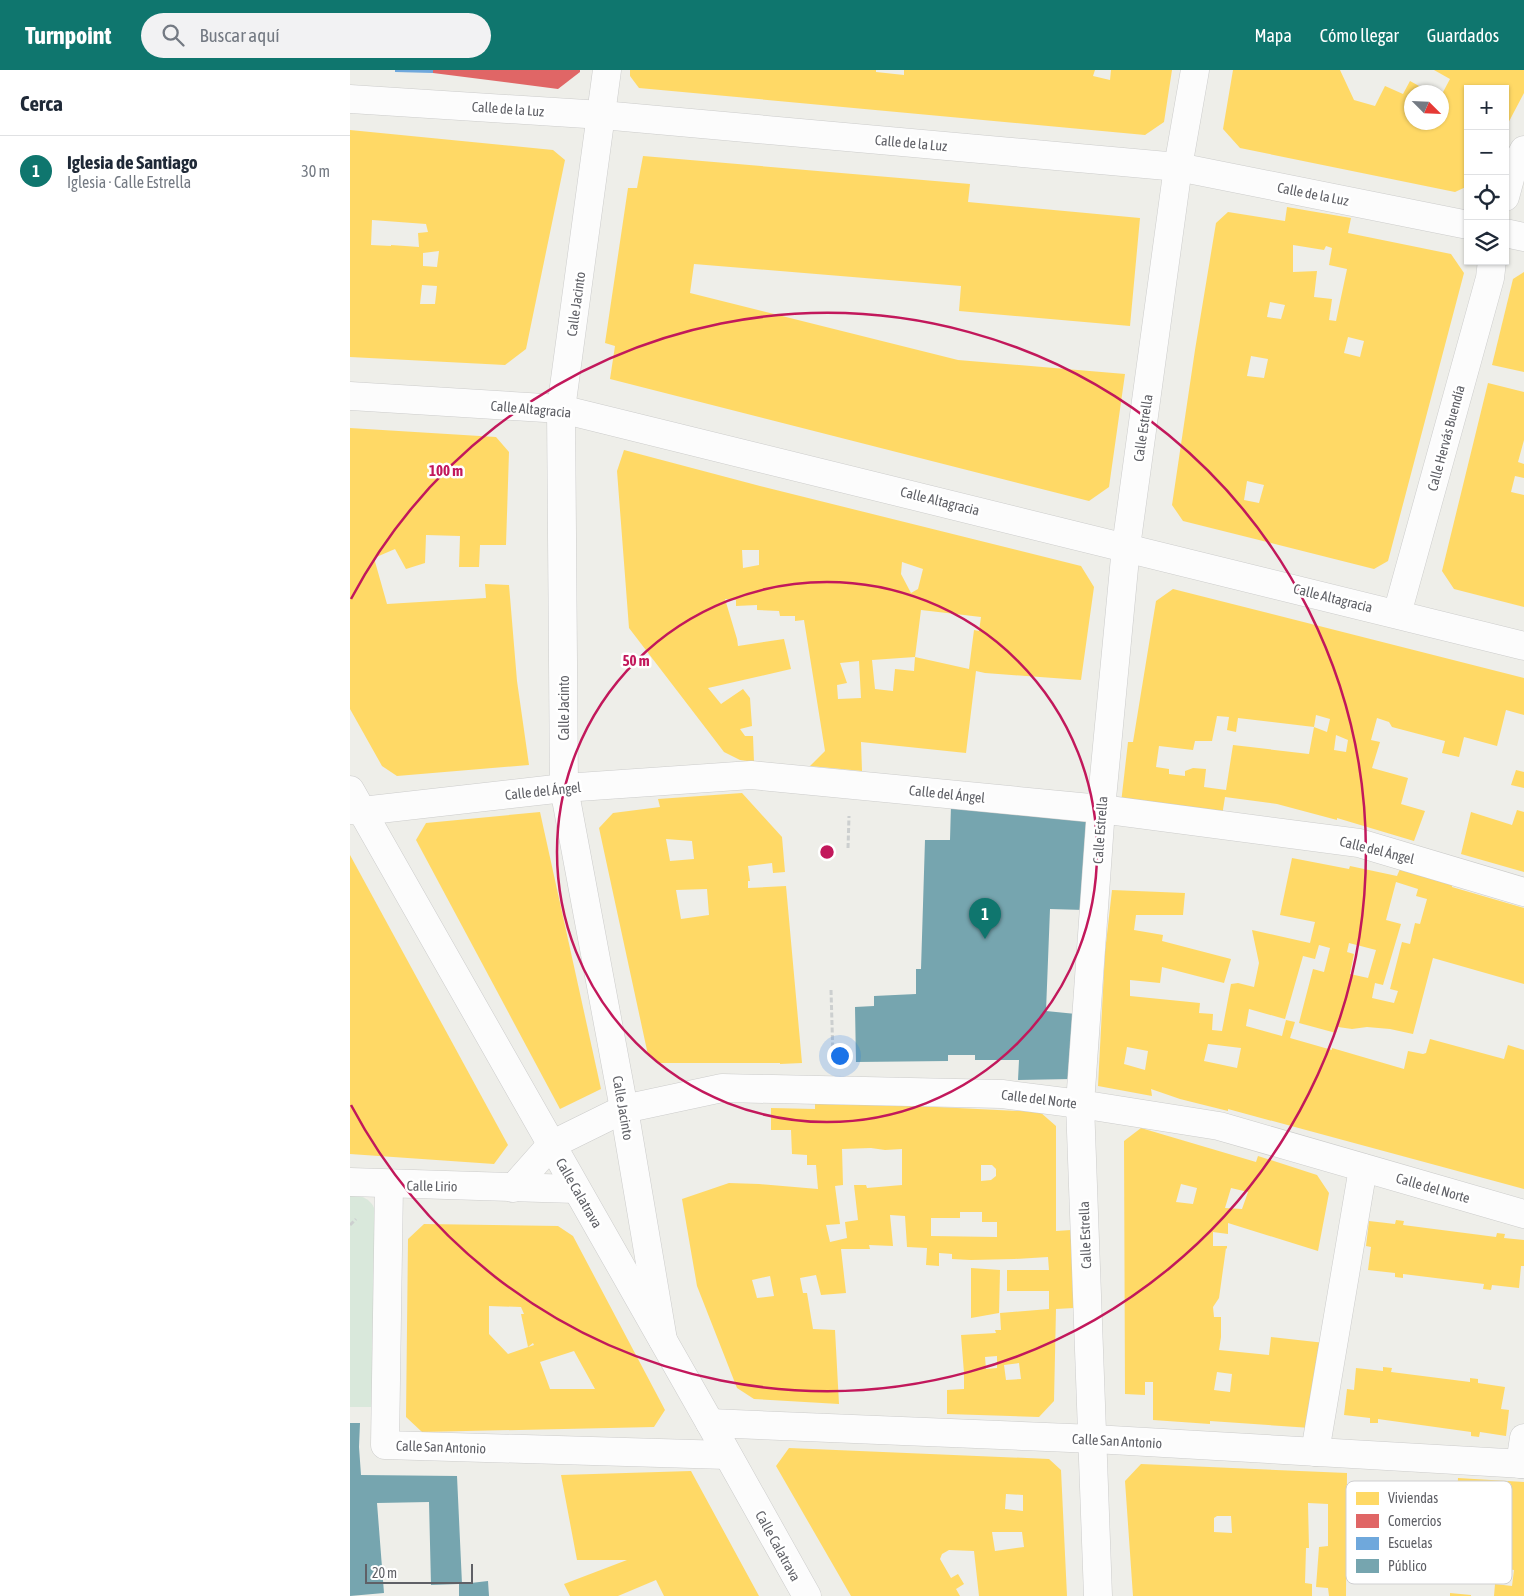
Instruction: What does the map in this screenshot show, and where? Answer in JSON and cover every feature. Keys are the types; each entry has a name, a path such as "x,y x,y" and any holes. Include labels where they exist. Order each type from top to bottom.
{"street":[{"name":"Calle Jacinto","path":"607,70 561,409 564,788 624,1109 663,1340"},
{"name":"Calle Estrella","path":"1098,1596 1094,1439 1080,1104 1101,809 1126,547 1178,167 1195,70"},
{"name":"Calle de la Luz","path":"350,99 602,115 1178,167 1464,225"},
{"path":"1509,182 1524,150"},
{"path":"1509,234 1524,237"},
{"name":"Calle Hervás Buendía","path":"1397,614 1490,278 1492,265"},
{"name":"Calle Altagracia","path":"350,396 561,409 1524,646"},
{"name":"Calle del Ángel","path":"354,804 751,775 1101,809 1359,842 1524,892"},
{"name":"Calle Calatrava","path":"354,804 663,1340 806,1596"},
{"name":"Calle del Norte","path":"551,1145 624,1109 722,1088 1002,1094 1219,1126 1524,1214"},
{"path":"513,1188 551,1145"},
{"path":"1315,1452 1363,1168"},
{"name":"Calle Lirio","path":"350,1182 576,1189"},
{"name":"Calle San Antonio","path":"389,1184 385,1445 727,1455"},
{"name":"Calle San Antonio","path":"710,1423 1094,1439 1522,1464"},
{"path":"1522,1464 1524,1438"}],"path":[{"path":"831,990 835,1090"}],"green space":[{"path":"350,1193 363,1197 370,1202 379,1223 374,1407 350,1407"}],"building: Viviendas":[{"path":"630,70 876,70 876,72 904,75 904,70 1095,70 1093,76 1110,80 1111,70 1172,70 1164,122 1145,135 639,88 630,76"},
{"path":"1233,70 1340,70 1354,100 1375,106 1385,86 1403,94 1404,92 1404,130 1449,130 1449,85 1447,85 1450,79 1434,70 1524,70 1524,93 1509,121 1509,85 1464,85 1464,188 1455,192 1240,148 1223,129"},
{"path":"1410,81 1417,85 1408,85"},
{"path":"350,130 553,150 565,160 526,349 505,365 350,357","holes":["372,220 426,224 428,232 418,233 419,247 371,245","439,251 437,267 423,266 423,253","422,285 437,286 435,304 420,304"]},
{"path":"643,156 970,184 968,202 1140,218 1130,326 959,311 961,286 694,264 690,293 958,360 1125,374 1109,487 1089,501 610,379 615,346 605,343 628,188 637,188"},
{"path":"1287,207 1351,218 1348,233 1451,254 1464,273 1388,561 1374,569 1183,521 1172,505 1216,223 1228,212 1285,221","holes":["1293,245 1324,250 1326,246 1332,248 1329,265 1347,269 1336,321 1329,320 1332,299 1314,297 1317,271 1293,272","1270,302 1285,305 1281,319 1267,317","1348,337 1364,341 1360,357 1344,353","1251,356 1268,359 1264,378 1247,376","1247,481 1264,485 1259,503 1244,500"]},
{"path":"1524,272 1524,372 1492,365 1513,279"},
{"path":"1488,383 1524,392 1524,440 1518,462 1524,464 1524,478 1515,476 1511,492 1524,495 1524,607 1454,589 1442,571"},
{"path":"350,428 496,437 509,452 506,545 480,545 479,567 459,567 460,536 426,535 425,563 406,569 395,549 374,558 387,604 486,598 485,584 509,585 517,681 529,765 397,776 382,766 350,709"},
{"path":"624,450 1081,566 1094,587 1081,680 976,671 966,753 861,742 862,771 810,766 825,751 804,620 795,621 795,616 780,616 779,611 757,610 757,605 736,606 736,600 725,599 738,646 784,639 791,669 708,688 721,704 743,689 750,698 752,726 740,729 745,736 753,736 754,762 740,760 724,752 629,628 617,471","holes":["742,550 759,550 759,565 743,568","902,562 923,569 918,589 911,593 901,574","921,610 981,617 979,631 974,630 969,669 915,657","915,657 914,671 895,669 893,691 875,689 872,660","859,661 861,698 838,699 837,685 847,683 840,663"]},
{"path":"1173,589 1524,678 1524,715 1506,710 1497,746 1464,737 1459,757 1442,753 1445,741 1392,727 1389,722 1377,718 1371,740 1380,742 1372,768 1408,778 1401,804 1425,811 1414,841 1337,818 1337,820 1277,804 1225,797 1222,816 1121,803 1128,742 1133,742 1156,601","holes":["1316,715 1330,719 1327,732 1314,727","1217,716 1229,717 1227,730 1236,732 1238,718 1314,727 1309,754 1233,745 1226,790 1204,787 1206,769 1193,768 1185,771 1185,776 1169,774 1169,769 1156,767 1159,746 1193,750 1195,741 1212,741","1336,735 1348,740 1346,752 1334,750"]},
{"path":"1516,770 1524,772 1524,788 1511,785"},
{"path":"742,793 782,837 785,872 773,873 772,863 748,866 750,881 748,881 748,888 786,886 802,1063 659,1063 648,1055 599,828 613,813 660,807 658,799","holes":["666,839 692,841 694,859 670,861","707,889 709,915 681,919 676,890"]},
{"path":"1517,810 1524,812 1524,872 1461,854 1471,812 1512,825"},
{"path":"540,812 601,1089 560,1109 416,840 426,823"},
{"path":"350,855 508,1145 494,1164 350,1154"},
{"path":"1292,858 1349,869 1350,866 1397,876 1400,869 1453,882 1452,887 1524,908 1524,984 1433,958 1413,1034 1367,1027 1352,1029 1338,1027 1336,1033 1299,1023 1313,969 1324,972 1330,948 1319,945 1315,959 1303,956 1285,1019 1249,1009 1246,1026 1282,1036 1286,1020 1295,1022 1290,1038 1404,1069 1408,1051 1426,1053 1430,1039 1504,1059 1508,1045 1524,1050 1524,1189 1228,1109 1228,1111 1180,1099 1151,1089 1152,1096 1098,1086 1105,952 1112,890 1185,893 1183,915 1136,915 1134,930 1163,935 1162,941 1231,959 1224,983 1162,967 1160,983 1130,980 1130,996 1200,1003 1199,1013 1213,1014 1212,1030 1222,1031 1231,984 1238,983 1254,987 1259,963 1252,930 1310,943 1315,922 1280,915","holes":["1396,882 1418,889 1416,896 1427,899 1420,924 1415,923 1410,944 1402,942 1390,989 1398,991 1394,1003 1372,998 1375,983 1383,985 1401,924 1386,920","1349,943 1376,950 1368,978 1350,974 1354,954 1347,952","1208,1044 1241,1048 1237,1068 1204,1061","1127,1047 1148,1051 1145,1070 1124,1064"]},
{"path":"815,1101 1040,1112 1056,1126 1056,1231 1071,1230 1074,1308 1056,1309 1054,1401 1039,1417 947,1414 947,1390 964,1389 961,1335 996,1333 995,1330 1001,1330 1000,1313 1049,1309 1049,1291 1007,1291 1007,1270 1049,1270 1048,1257 971,1260 952,1259 952,1254 939,1253 939,1266 926,1265 927,1248 907,1247 905,1216 890,1215 893,1246 869,1245 870,1249 841,1249 846,1293 821,1295 816,1275 800,1278 803,1293 807,1293 813,1329 835,1330 839,1404 754,1399 737,1388 697,1286 682,1199 729,1183 818,1189 816,1165 807,1165 807,1155 792,1154 791,1130 771,1130 771,1108 815,1109","holes":["842,1149 902,1149 902,1185 867,1188 866,1185 854,1185 858,1220 845,1222 847,1238 830,1242 826,1225 840,1224 835,1186 843,1185","981,1165 992,1165 996,1169 996,1176 991,1180 981,1181","960,1212 982,1212 982,1222 997,1222 997,1237 931,1236 931,1218 960,1218","770,1276 774,1296 757,1298 752,1280","997,1356 997,1368 986,1369 985,1357","1019,1363 1021,1379 1006,1380 1004,1365"]},
{"path":"1141,1128 1256,1162 1258,1156 1317,1175 1329,1193 1318,1251 1228,1223 1228,1234 1213,1232 1213,1246 1227,1246 1219,1298 1213,1307 1214,1317 1221,1317 1219,1350 1269,1355 1271,1337 1325,1343 1311,1428 1210,1421 1210,1424 1153,1420 1153,1382 1145,1382 1145,1395 1125,1394 1124,1141","holes":["1181,1184 1197,1188 1193,1204 1176,1202","1231,1188 1248,1192 1242,1209 1225,1208","1217,1372 1232,1374 1230,1392 1214,1390"]},
{"path":"1396,1220 1404,1221 1403,1225 1496,1237 1497,1233 1505,1234 1504,1238 1524,1240 1524,1266 1521,1266 1519,1288 1492,1285 1491,1290 1483,1289 1484,1284 1403,1274 1403,1278 1395,1277 1395,1273 1368,1270 1371,1247 1366,1246 1369,1221 1395,1224"},
{"path":"424,1224 558,1226 573,1236 665,1410 654,1427 422,1432 406,1417 408,1239","holes":["489,1306 521,1307 524,1314 521,1314 528,1347 533,1343 534,1345 508,1354 489,1334","574,1351 595,1389 550,1389 540,1362"]},
{"path":"971,1268 1000,1270 999,1313 971,1318"},
{"path":"1383,1367 1392,1368 1391,1372 1470,1382 1470,1378 1478,1379 1478,1383 1505,1387 1501,1409 1509,1410 1506,1436 1480,1432 1479,1437 1471,1436 1471,1432 1378,1419 1378,1423 1370,1423 1370,1418 1344,1415 1347,1389 1354,1390 1356,1368 1383,1371"},
{"path":"789,1448 1049,1459 1061,1470 1067,1596 979,1596 974,1551 949,1550 942,1554 940,1559 951,1578 958,1574 964,1584 956,1589 960,1596 851,1596 776,1466","holes":["1006,1494 1023,1495 1023,1511 1005,1509","992,1532 1022,1532 1024,1547 995,1551"]},
{"path":"1141,1464 1347,1473 1346,1596 1329,1596 1328,1588 1316,1587 1319,1547 1328,1546 1328,1504 1308,1503 1309,1548 1306,1548 1305,1583 1312,1584 1312,1596 1133,1596 1125,1481","holes":["1217,1516 1231,1516 1232,1533 1214,1532 1214,1518"]},
{"path":"691,1471 759,1596 664,1596 656,1580 618,1596 570,1596 564,1584 627,1560 577,1560 561,1475"},
{"path":"1458,1478 1508,1481 1458,1481"},
{"path":"1512,1481 1524,1482 1524,1596 1494,1596 1495,1584 1512,1586 1514,1570 1512,1570"},
{"path":"1450,1593 1471,1595 1471,1596 1450,1596"}],"building: Comercios":[{"path":"433,70 580,70 580,72 558,89 433,73"}],"building: Escuelas":[{"path":"395,70 433,70 433,73 395,72"}],"building: Público":[{"path":"951,805 1091,822 1084,910 1050,909 1046,1011 1076,1014 1071,1079 1018,1080 1019,1060 975,1060 975,1055 948,1055 948,1061 856,1062 855,1007 874,1006 874,996 916,994 916,969 921,969 925,840 950,840"},
{"path":"350,1423 360,1423 361,1475 457,1476 462,1584 488,1581 489,1596 459,1596 459,1584 431,1585 429,1502 377,1503 384,1593 350,1596"}],"place":[{"name":"Iglesia de Santiago","path":"985,939"}]}
